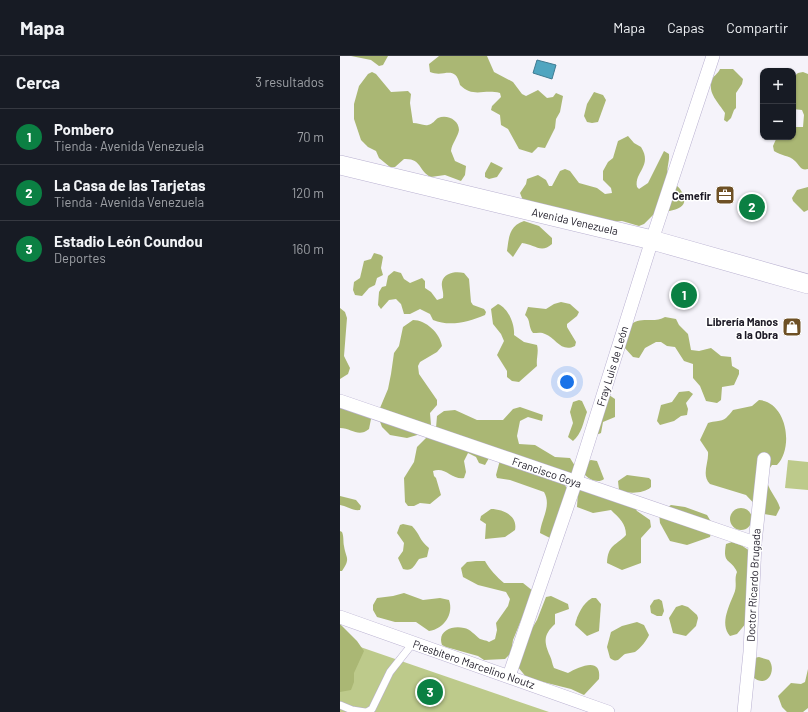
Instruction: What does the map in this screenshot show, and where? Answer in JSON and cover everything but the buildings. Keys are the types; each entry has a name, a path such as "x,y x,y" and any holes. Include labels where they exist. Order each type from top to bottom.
{"main road":[{"name":"Avenida Venezuela","path":"340,165 652,240 808,284"}],"street":[{"name":"Fray Luis de León","path":"509,676 576,481 652,240 713,56"},
{"name":"Francisco Goya","path":"340,401 755,543"},
{"name":"Doctor Ricardo Brugada","path":"744,712 750,652 755,543 764,459"},
{"name":"Presbítero Marcelino Noutz","path":"340,617 608,712"}],"lane":[{"path":"340,705 352,710 366,712 372,709 390,672 413,643"}],"green space":[{"path":"351,56 388,56 383,65 379,66 371,60"},
{"path":"439,56 487,56 494,72 513,82 522,94 526,96 538,90 547,98 553,97 556,93 563,96 560,112 556,119 555,128 545,148 538,147 532,153 519,149 508,129 501,125 500,115 491,110 492,106 501,97 500,93 469,91 460,85 458,79 452,73 440,74 430,72 429,64"},
{"path":"720,69 733,69 743,79 742,84 736,93 736,108 731,118 727,122 724,120 725,113 714,98 711,89 713,79"},
{"path":"372,72 376,74 391,92 408,91 411,94 410,103 413,123 428,125 433,123 438,118 449,117 457,123 459,130 451,151 455,161 466,166 465,175 461,181 445,175 431,177 424,172 417,163 410,159 404,159 395,167 390,167 379,158 376,151 368,147 361,140 354,119 354,104 359,86 368,74"},
{"path":"803,72 808,74 808,169 801,168 793,159 774,151 773,146 776,140 796,140 796,127 803,127 804,115 802,110 796,109 796,75"},
{"path":"594,92 603,95 606,100 598,122 592,123 587,122 584,116 587,104"},
{"path":"628,136 634,143 641,147 645,159 638,177 637,187 639,189 648,183 664,151 669,154 667,172 669,178 680,189 684,196 682,206 673,210 655,213 644,224 639,226 622,221 610,222 524,203 520,193 526,184 527,179 538,175 546,180 549,186 552,186 560,171 565,169 570,171 579,183 597,188 605,194 612,193 611,188 603,180 603,171 608,162 613,158 618,141"},
{"path":"491,162 503,168 497,177 489,179 485,177 485,173"},
{"path":"808,187 808,210 804,212 792,198 797,190"},
{"path":"524,221 539,226 552,238 552,244 548,247 537,248 522,243 513,257 507,251 509,237 515,226"},
{"path":"374,253 383,257 381,268 383,275 377,278 375,285 369,288 362,296 355,295 353,290 354,282 360,278 364,261 371,259"},
{"path":"394,271 401,273 404,279 410,283 422,278 425,281 425,288 431,292 437,300 443,298 442,282 445,276 454,272 464,273 469,279 471,302 473,305 484,309 486,312 485,315 459,323 439,322 433,320 430,314 420,309 410,314 404,314 401,304 396,299 389,300 381,309 378,305 379,292 382,287 386,286 388,276"},
{"path":"561,302 570,304 579,312 577,316 567,324 567,327 576,342 575,346 570,348 562,346 544,333 533,333 525,315 528,307 546,309"},
{"path":"498,304 508,313 513,326 514,335 524,342 537,345 537,366 519,382 512,381 507,377 507,371 497,355 504,341 501,334 493,324 491,309"},
{"path":"340,308 345,312 347,318 344,356 350,368 348,374 340,379"},
{"path":"665,317 676,319 679,325 688,334 691,350 699,351 711,348 721,356 731,357 732,366 739,370 739,374 734,385 722,387 721,400 717,403 706,401 700,386 693,378 693,364 684,361 675,347 667,346 661,342 656,342 645,348 639,358 633,357 624,347 626,336 630,326 633,323 642,320 656,320"},
{"path":"413,320 423,322 432,328 441,341 442,346 437,352 420,362 418,366 419,374 437,400 437,405 430,413 431,425 424,433 407,438 390,435 382,427 379,419 380,408 388,389 394,353 399,346 403,327"},
{"path":"689,391 693,394 686,403 688,409 687,415 660,425 657,421 661,405 672,402 679,392"},
{"path":"609,395 615,399 615,417 603,422 601,433 594,436"},
{"path":"579,400 582,401 587,412 580,431 573,441 568,437 573,423 570,412 573,402"},
{"path":"759,400 769,403 776,409 785,427 785,448 782,457 777,465 772,465 768,471 767,477 769,488 780,508 776,516 764,514 746,495 710,484 706,477 708,452 700,440 708,423 722,420 733,410 752,406"},
{"path":"520,407 543,415 542,421 528,417 520,421 517,436 519,444 535,445 555,457 570,458 575,466 571,474 561,479 568,490 550,538 540,533 547,507 544,492 510,480 497,478 496,475 500,460 489,458 485,465 479,463 476,457 468,453 464,461 466,472 464,478 456,477 441,470 433,471 441,495 430,504 420,503 414,506 408,506 405,502 404,478 414,462 417,447 436,428 437,416 444,411 455,410 477,420 503,420 513,409"},
{"path":"340,408 368,415 371,419 369,429 365,432 358,433 340,428"},
{"path":"788,460 808,462 808,490 785,488"},
{"path":"588,461 597,461 604,479 596,481 583,473"},
{"path":"627,475 649,478 651,480 651,487 644,491 635,493 619,490 618,481"},
{"path":"581,489 633,505 637,511 650,520 651,527 641,538 641,563 622,570 607,563 609,552 613,546 626,535 625,527 622,521 611,510 593,513 577,507 578,491"},
{"path":"340,496 356,500 361,506 360,510 354,510 340,505"},
{"path":"671,505 685,507 707,515 713,525 710,537 687,545 670,541 660,523 659,513"},
{"path":"737,508 745,508 752,515 752,523 745,530 737,530 730,523 730,515"},
{"path":"491,509 500,510 509,514 514,521 515,530 505,537 485,539 486,524 480,520 481,516"},
{"path":"403,524 412,526 429,548 427,557 419,559 409,570 403,569 398,558 403,551 404,543 397,533 400,525"},
{"path":"340,531 343,534 347,558 342,571 340,571"},
{"path":"732,542 741,545 750,551 759,598 747,622 737,634 730,636 725,625 725,620 735,591 737,572 726,558 725,551 726,544"},
{"path":"485,561 493,573 504,583 523,583 533,591 513,640 511,653 505,659 484,660 478,656 442,645 441,640 444,633 450,628 455,627 466,629 480,639 489,642 495,639 497,630 496,623 508,606 510,599 506,592 478,585 463,577 461,568 467,562"},
{"path":"404,593 423,600 440,598 449,600 449,615 443,624 434,630 429,631 416,622 395,622 377,617 373,610 373,605 377,598"},
{"path":"551,596 568,604 569,609 555,614 555,624 547,635 546,643 554,668 568,673 583,666 593,665 599,672 599,679 584,695 571,689 527,678 513,661 537,620 546,597"},
{"path":"592,598 596,598 601,604 599,631 587,636 575,625 581,610"},
{"path":"659,599 662,601 664,611 662,616 657,616 651,613 650,606 654,600"},
{"path":"682,605 688,607 697,615 698,618 696,626 686,636 673,633 669,618 676,607"},
{"path":"637,622 644,625 649,635 645,642 635,652 625,654 618,660 613,660 610,658 607,647 611,632 622,626"},
{"path":"340,624 357,641 364,651 354,673 354,682 351,690 340,692"},
{"path":"340,640 549,712 340,712"},
{"path":"759,657 769,660 771,664 771,673 767,680 759,681 754,678 754,658"},
{"path":"808,669 808,708 803,712 787,712 782,707 778,696 791,683 801,684 805,682"}],"water":[{"path":"537,60 556,65 552,79 533,73"}],"place":[{"name":"Cemefir","path":"725,195"},
{"name":"La Casa de las Tarjetas","path":"752,207"},
{"name":"Pombero","path":"684,295"},
{"name":"Librería Manos a la Obra","path":"792,327"},
{"name":"Estadio León Coundou","path":"430,692"}]}
